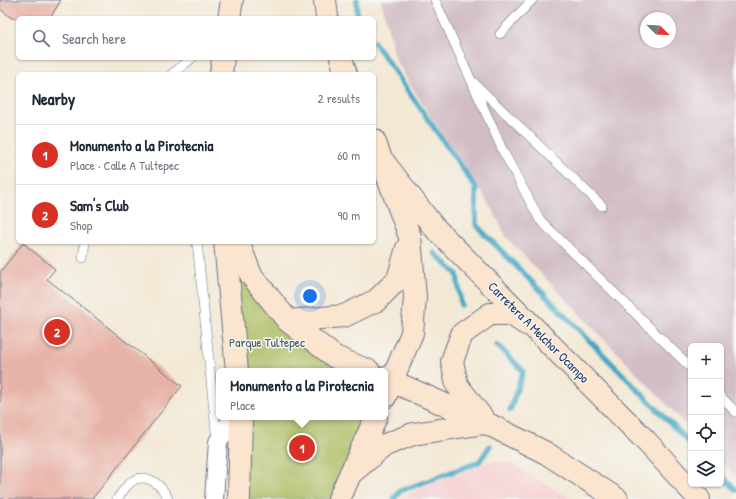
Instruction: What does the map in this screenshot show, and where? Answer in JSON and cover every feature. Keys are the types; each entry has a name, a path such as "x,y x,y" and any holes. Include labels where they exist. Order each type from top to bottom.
{"main road":[{"path":"229,16 232,0"},
{"path":"324,0 327,16"},
{"path":"222,72 224,60"},
{"path":"342,60 345,72"},
{"path":"376,145 410,237 415,297 412,333 388,383"},
{"name":"Carretera A Melchor Ocampo","path":"383,161 434,226 646,441 699,499"},
{"path":"288,321 344,316 377,300 398,279 410,237"},
{"path":"225,244 237,368"},
{"path":"239,244 251,275 288,321 335,357 362,368"},
{"path":"486,423 457,385 452,361 462,334 490,314 511,314 539,332"},
{"path":"388,385 486,423 546,453 617,499"},
{"path":"239,499 240,420"},
{"path":"339,499 375,420"},
{"path":"350,474 385,445 413,434 486,423"}],"street":[{"path":"214,499 218,442 231,420"}],"lane":[{"path":"435,0 502,151 540,220 688,365"},
{"path":"500,34 532,0"},
{"path":"174,72 190,60"},
{"path":"469,78 602,206"},
{"path":"83,258 85,244"},
{"path":"197,244 218,442"},
{"path":"724,400 736,412"},
{"path":"117,499 130,482 140,478 152,480 163,489 168,499"}],"shaded area":[{"path":"381,0 736,0 736,477 724,465 724,343 688,343 688,427 507,238 492,208 431,117 396,61"},
{"path":"494,460 511,463 571,499 398,499 423,487"}],"green space":[{"name":"Parque Tultepec","path":"226,244 251,275 362,368 241,368"},
{"path":"240,420 374,420 340,499 237,499"}],"building":[{"path":"0,0 61,0 51,16 16,16 16,18 12,18 0,9"},
{"path":"22,244 24,244 55,269 47,279 182,386 92,499 0,499 0,272"}],"waterway":[{"path":"357,0 357,16"},
{"path":"376,45 476,188 476,225 688,441"},
{"path":"434,253 457,274 461,305"},
{"path":"497,345 523,371 510,410"},
{"path":"394,499 400,491 479,462 490,446"},
{"path":"724,478 736,490"}],"place":[{"name":"Sam's Club","path":"57,332"},
{"name":"Monumento a la Pirotecnia","path":"302,448"}]}
